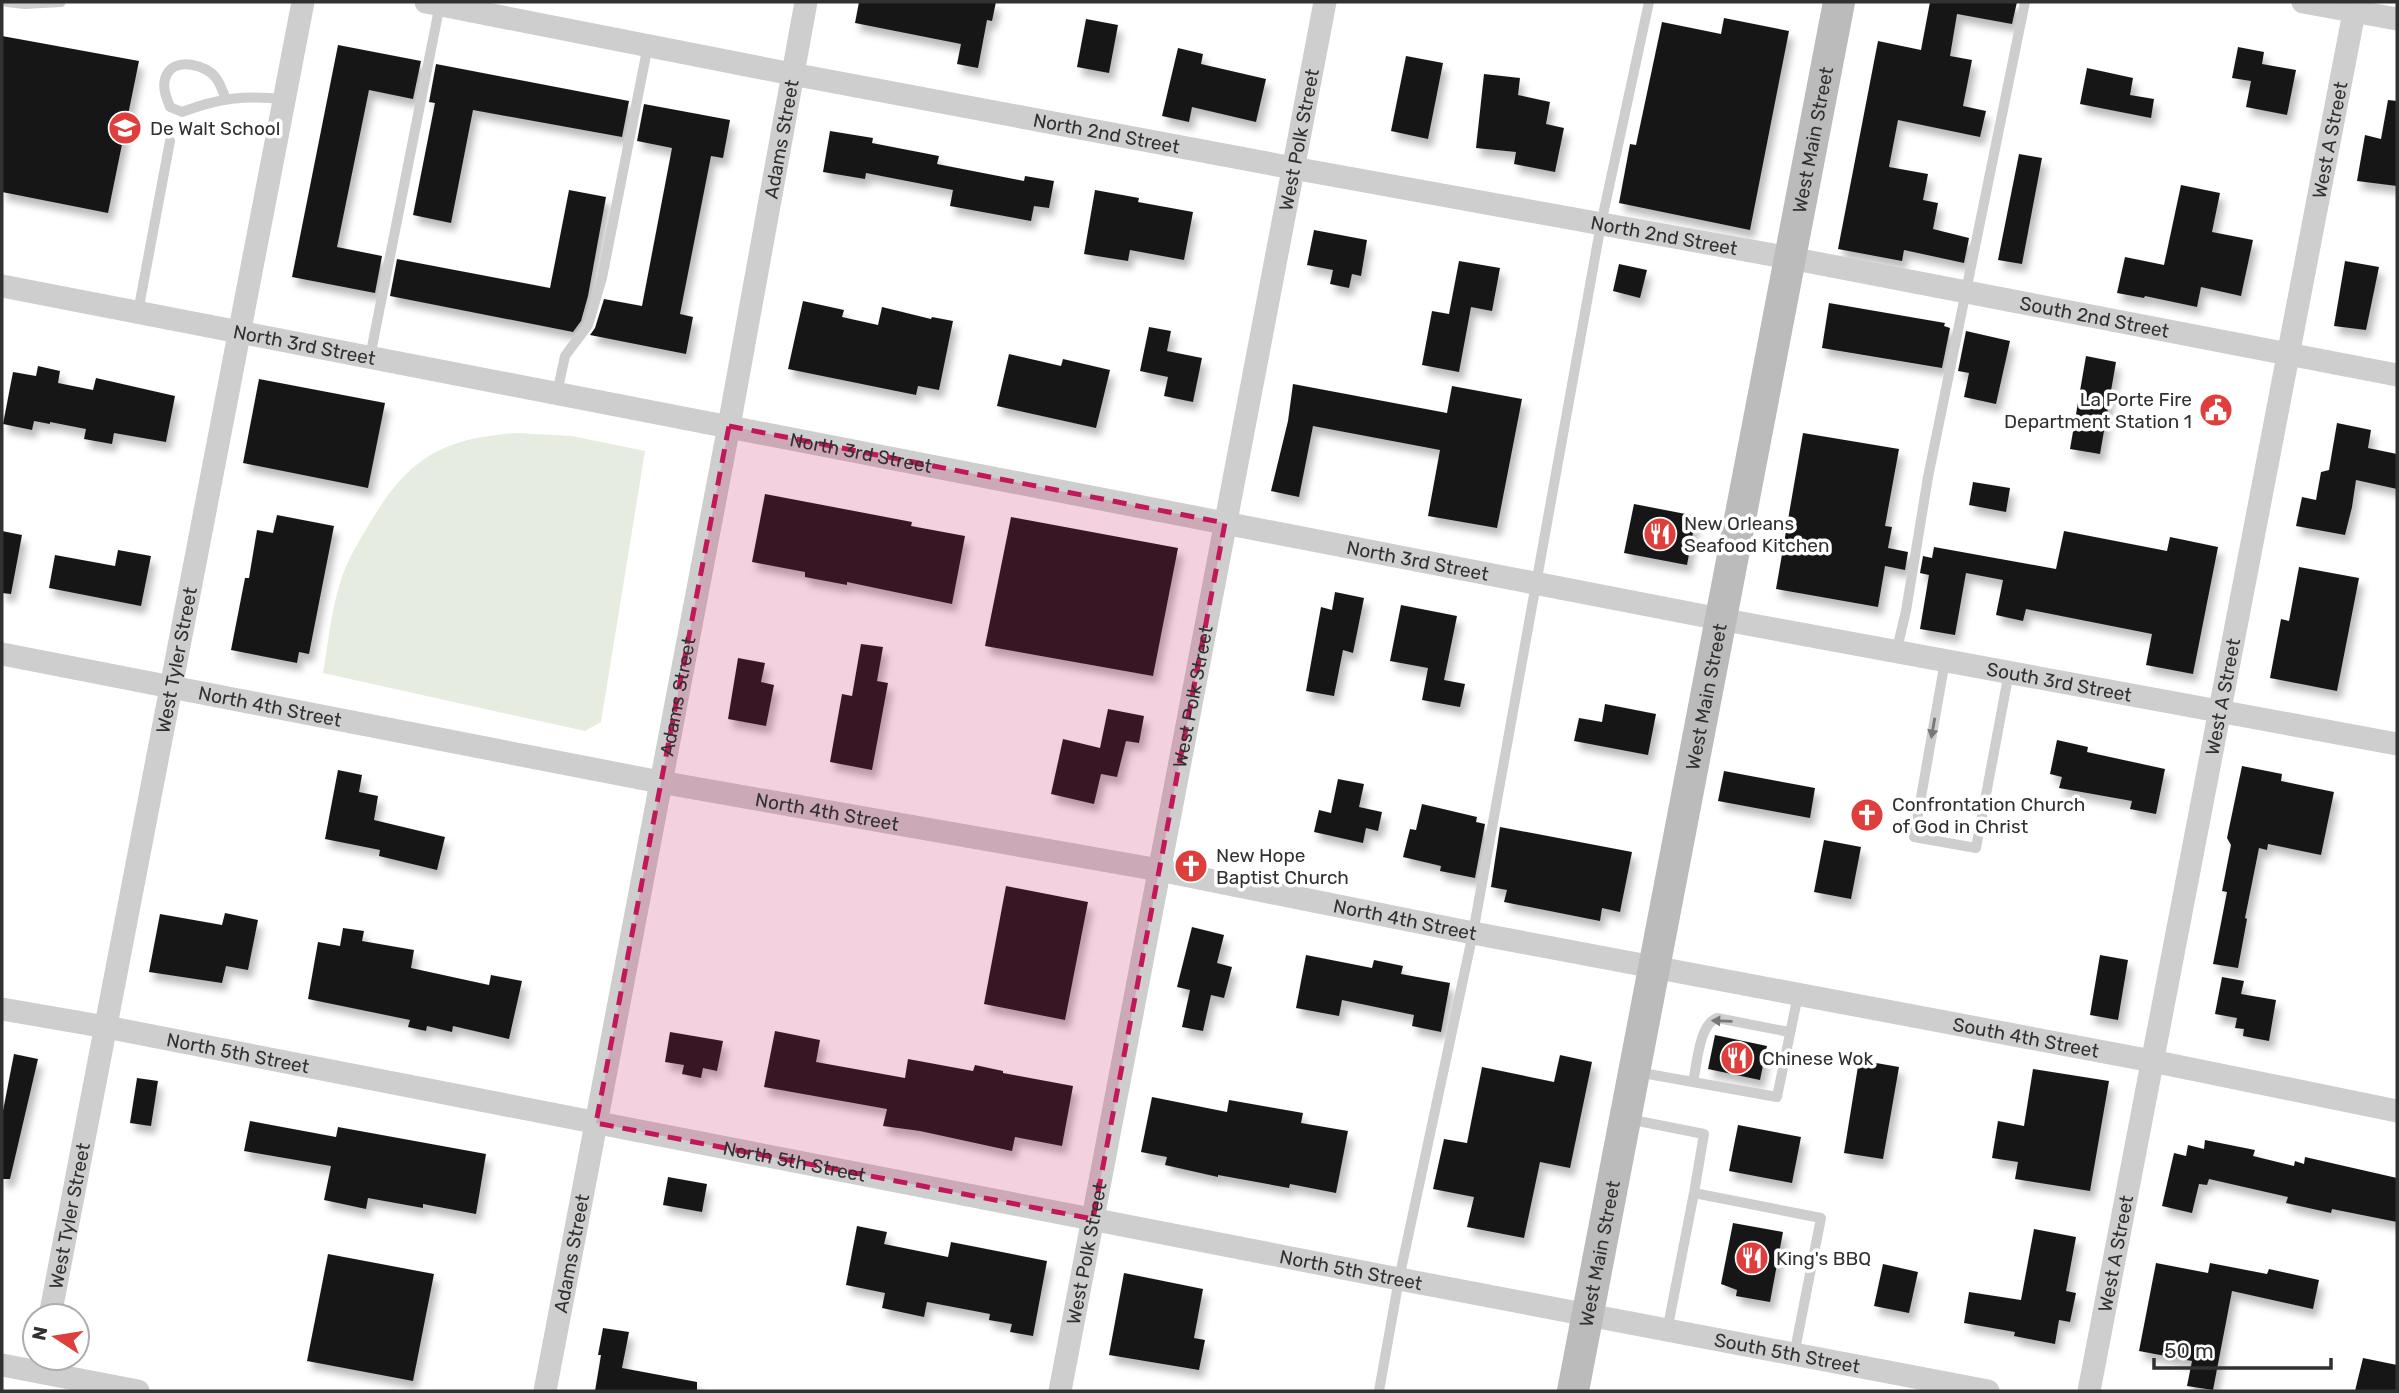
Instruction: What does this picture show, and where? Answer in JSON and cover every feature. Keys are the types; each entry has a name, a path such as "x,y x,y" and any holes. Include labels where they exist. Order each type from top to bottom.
{"main road":[{"name":"West Main Street","path":"1573,1391 1839,2"}],"street":[{"name":"West Tyler Street","path":"53,1302 303,2"},
{"name":"Adams Street","path":"545,1391 729,426 806,2"},
{"name":"West Polk Street","path":"1060,1391 1325,2"},
{"path":"2302,2 2355,6 2397,19"},
{"name":"North 2nd Street","path":"433,3 792,74 1790,258"},
{"name":"West A Street","path":"2089,1391 2355,6"},
{"name":"South 2nd Street","path":"1790,258 2397,375"},
{"name":"North 3rd Street","path":"2,286 1720,619"},
{"name":"South 3rd Street","path":"1720,619 2397,744"},
{"name":"North 4th Street","path":"2,654 660,782 1159,870 1654,967"},
{"name":"South 4th Street","path":"1654,967 2152,1061 2397,1111"},
{"name":"North 5th Street","path":"2,1009 1588,1315"},
{"name":"South 5th Street","path":"1588,1315 1988,1391"},
{"path":"2,1365 138,1391"}],"lane":[{"path":"7,2 61,2"},
{"path":"1379,1391 1399,1279 1473,933 1601,224 1649,2"},
{"path":"1896,653 1906,611 1928,477 2025,2"},
{"path":"370,357 433,3"},
{"path":"557,393 565,356 588,326 602,278 648,46"},
{"path":"226,99 216,77 195,64 177,65 167,74 164,91 170,107 182,112 226,99 252,95 284,99"},
{"path":"138,312 170,141"},
{"path":"1945,661 1914,836 1976,848 2009,672"},
{"path":"1634,1072 1777,1097 1798,995"},
{"path":"1693,1082 1704,1028 1711,1020 1717,1018 1789,1032"},
{"path":"1625,1119 1704,1134 1667,1331"},
{"path":"1694,1193 1821,1218 1794,1355"}],"highlighted area":[{"path":"729,426 1225,523 1093,1219 596,1123"}],"shaded area":[{"path":"518,433 572,436 645,451 601,722 585,731 323,673 332,616 342,576 364,533 397,484 412,468 447,447 468,440"}],"building":[{"path":"859,2 996,2 992,21 987,20 978,68 957,64 961,44 855,23"},
{"path":"1930,2 2017,2 2012,24 1957,14 1950,56 1972,60 1963,106 1986,111 1980,137 1898,120 1889,167 1928,174 1923,200 1938,203 1933,229 1969,238 1964,263 1904,250 1902,261 1838,249 1878,41 1921,50"},
{"path":"1724,18 1789,31 1750,230 1619,203 1630,144 1636,145 1662,22 1721,34"},
{"path":"1086,19 1118,25 1109,73 1077,67"},
{"path":"2,36 139,61 108,213 2,192"},
{"path":"338,45 421,61 413,99 369,90 337,247 382,256 375,293 292,277"},
{"path":"2238,47 2264,52 2262,64 2296,70 2287,115 2246,107 2251,81 2232,78"},
{"path":"1178,48 1203,54 1201,64 1266,79 1256,122 1192,107 1189,122 1162,116"},
{"path":"1406,56 1443,63 1428,139 1391,131"},
{"path":"436,64 629,101 622,137 473,110 451,223 413,215 435,103 429,102"},
{"path":"2087,68 2133,78 2130,95 2154,99 2151,118 2080,104"},
{"path":"1484,74 1520,78 1518,95 1550,102 1546,124 1564,128 1555,172 1514,164 1516,152 1476,148"},
{"path":"2388,100 2397,101 2397,186 2357,181 2365,135 2381,139"},
{"path":"644,104 730,120 723,158 711,156 680,314 693,317 686,354 590,335 595,328 604,299 642,306 672,148 637,141"},
{"path":"830,131 873,138 872,143 939,156 937,164 1024,181 1025,176 1054,181 1049,208 1034,206 1031,221 950,206 953,190 866,173 865,179 823,172"},
{"path":"2019,154 2042,158 2022,264 1998,260"},
{"path":"2181,185 2220,193 2212,232 2253,240 2241,296 2201,287 2197,307 2117,293 2125,257 2164,265"},
{"path":"569,190 606,197 588,296 581,321 573,332 390,296 397,259 550,288"},
{"path":"1095,190 1139,198 1138,202 1193,212 1184,260 1130,250 1128,261 1084,254"},
{"path":"1314,230 1367,240 1361,276 1352,274 1349,288 1330,284 1333,270 1307,265"},
{"path":"1459,261 1500,268 1492,311 1471,307 1459,372 1422,365 1432,311 1449,314"},
{"path":"2345,261 2379,267 2366,330 2334,326"},
{"path":"1619,264 1647,270 1640,298 1613,291"},
{"path":"803,301 844,310 842,317 878,325 882,307 931,319 953,321 939,390 918,386 916,395 788,369"},
{"path":"1829,303 1945,323 1944,326 1950,328 1942,368 1822,348"},
{"path":"1149,327 1171,331 1167,351 1202,358 1193,402 1164,396 1168,377 1140,371"},
{"path":"1966,331 2010,341 1996,404 1964,397 1969,373 1958,371"},
{"path":"1009,354 1061,366 1063,359 1110,370 1096,428 997,406"},
{"path":"2086,356 2116,362 2100,454 2070,449"},
{"path":"38,366 60,371 58,383 93,390 96,378 175,396 166,442 114,433 112,444 84,439 86,429 50,422 34,421 32,430 3,424 13,372 36,376"},
{"path":"259,379 385,403 368,488 243,463"},
{"path":"1293,384 1447,413 1452,386 1522,399 1497,528 1428,516 1440,450 1313,426 1299,497 1271,491 1288,421"},
{"path":"2337,423 2371,430 2368,448 2397,454 2397,489 2356,480 2345,535 2296,526 2302,497 2316,500 2321,472 2329,470"},
{"path":"1803,433 1899,449 1885,526 1892,527 1888,548 1908,552 1905,570 1885,566 1878,607 1776,589"},
{"path":"1973,482 2010,488 2006,512 1969,505"},
{"path":"765,494 912,522 911,526 965,536 952,604 847,582 847,585 805,577 805,572 752,562"},
{"name":"New Orleans Seafood Kitchen","path":"1634,504 1696,516 1687,565 1624,553"},
{"path":"277,515 334,526 309,654 299,652 297,663 231,650 245,578 249,578 257,530 273,533"},
{"path":"1011,517 1178,548 1153,676 985,646"},
{"path":"2,531 22,535 11,594 2,593"},
{"path":"2064,531 2167,551 2170,537 2218,547 2193,674 2146,665 2152,634 2026,609 2023,621 1996,615 2003,580 1966,573 1955,635 1920,629 1929,575 1920,573 1923,556 1932,558 1934,547 2056,569"},
{"path":"118,550 151,556 141,606 49,588 55,555 115,566"},
{"path":"2299,567 2359,578 2337,691 2270,678 2281,619 2289,621"},
{"path":"1335,592 1364,598 1353,653 1343,650 1334,696 1306,691 1321,607 1332,610"},
{"path":"1401,605 1457,616 1444,680 1465,684 1460,707 1422,700 1428,668 1390,661"},
{"path":"861,644 883,647 877,681 888,683 872,770 830,762 842,694 852,696"},
{"path":"738,658 765,663 761,682 774,685 766,726 728,719"},
{"path":"1605,704 1656,714 1648,755 1574,741 1579,718 1602,722"},
{"path":"1108,709 1144,716 1139,743 1126,741 1117,777 1101,774 1094,804 1051,794 1063,739 1100,748"},
{"path":"2057,740 2088,747 2087,752 2165,769 2156,814 2130,809 2132,801 2059,788 2062,777 2050,774"},
{"path":"2242,766 2282,774 2281,781 2334,792 2321,855 2268,844 2267,850 2259,848 2238,968 2213,964 2227,892 2222,891 2231,845 2227,838"},
{"path":"338,770 362,775 359,792 378,796 374,820 445,837 437,870 379,856 380,850 325,839"},
{"path":"1724,771 1815,788 1810,818 1718,801"},
{"path":"1338,779 1364,784 1359,807 1382,812 1378,831 1366,828 1363,843 1314,832 1319,810 1331,813"},
{"path":"1422,804 1477,817 1476,822 1485,824 1475,878 1440,871 1441,866 1403,857 1410,829 1416,830"},
{"path":"1500,827 1632,852 1620,912 1602,908 1600,921 1504,902 1507,890 1491,887"},
{"path":"1824,840 1861,847 1851,899 1814,892"},
{"path":"1006,886 1088,902 1065,1020 984,1004"},
{"path":"225,913 258,920 248,970 226,966 222,983 149,972 160,914 222,925"},
{"path":"1192,927 1224,935 1217,963 1232,967 1224,998 1211,995 1203,1031 1182,1027 1190,990 1177,987"},
{"path":"343,928 364,931 362,941 414,950 411,968 489,985 491,975 522,981 509,1039 453,1026 452,1032 427,1026 426,1031 408,1027 410,1020 308,999 318,942 340,946"},
{"path":"1306,955 1372,968 1374,960 1403,966 1401,974 1450,983 1441,1032 1412,1026 1414,1015 1342,1000 1339,1016 1296,1008"},
{"path":"2100,955 2128,960 2118,1020 2090,1015"},
{"path":"2222,977 2244,981 2241,994 2276,1000 2269,1041 2243,1036 2244,1029 2235,1028 2237,1018 2215,1014"},
{"path":"775,1031 820,1040 816,1062 905,1078 908,1059 973,1071 975,1065 1073,1086 1062,1146 1015,1137 1012,1151 920,1131 883,1126 887,1109 764,1087"},
{"path":"670,1032 723,1041 717,1071 703,1068 701,1078 682,1074 684,1065 665,1062"},
{"name":"Chinese Wok","path":"1715,1035 1767,1046 1760,1080 1708,1069"},
{"path":"14,1054 38,1059 10,1179 2,1179 2,1116"},
{"path":"1560,1055 1592,1062 1570,1168 1540,1162 1524,1238 1467,1227 1474,1197 1433,1189 1444,1139 1467,1143 1482,1067 1554,1082"},
{"path":"1859,1060 1899,1067 1883,1159 1844,1153"},
{"path":"2033,1069 2109,1081 2090,1191 2015,1179 2018,1162 1992,1158 1998,1121 2024,1126"},
{"path":"137,1078 158,1081 151,1126 130,1123"},
{"path":"1152,1097 1227,1112 1229,1100 1303,1113 1301,1123 1348,1131 1336,1193 1290,1184 1289,1188 1218,1177 1165,1165 1167,1157 1141,1152"},
{"path":"250,1121 336,1137 338,1127 486,1154 476,1214 423,1204 423,1208 368,1198 366,1209 324,1200 331,1166 244,1151"},
{"path":"1738,1125 1801,1137 1792,1183 1729,1171"},
{"path":"2205,1140 2255,1150 2253,1156 2294,1166 2295,1161 2304,1164 2305,1157 2397,1178 2397,1222 2332,1209 2331,1213 2286,1203 2288,1197 2209,1179 2207,1185 2199,1184 2192,1213 2162,1206 2174,1153 2186,1156 2188,1145 2204,1149"},
{"path":"668,1177 707,1184 702,1212 663,1205"},
{"name":"King's BBQ","path":"1733,1223 1783,1232 1770,1302 1736,1296 1737,1290 1721,1284"},
{"path":"857,1226 887,1232 884,1244 948,1257 951,1242 1047,1261 1033,1336 1010,1332 1012,1324 989,1320 990,1314 927,1302 924,1317 882,1308 885,1293 846,1285"},
{"path":"2034,1229 2076,1237 2066,1291 2076,1293 2070,1322 2059,1320 2055,1344 2014,1336 2015,1332 1964,1323 1969,1292 2021,1300"},
{"path":"328,1254 434,1274 413,1381 307,1361"},
{"path":"2156,1263 2208,1273 2210,1263 2267,1274 2269,1269 2319,1280 2313,1309 2232,1291 2213,1390 2187,1386 2192,1361 2139,1351"},
{"path":"1883,1264 1918,1272 1909,1313 1874,1306"},
{"path":"1124,1273 1203,1289 1194,1338 1205,1340 1199,1370 1109,1355"},
{"path":"603,1328 629,1332 622,1368 697,1382 697,1391 595,1391"},
{"path":"2363,1358 2397,1365 2397,1391 2355,1391"}],"place":[{"name":"De Walt School","path":"125,128"},
{"name":"La Porte Fire Department Station 1","path":"2216,410"},
{"name":"New Orleans Seafood Kitchen","path":"1660,534"},
{"name":"Confrontation Church of God in Christ","path":"1867,815"},
{"name":"New Hope Baptist Church","path":"1191,866"},
{"name":"Chinese Wok","path":"1737,1058"},
{"name":"King's BBQ","path":"1752,1258"}]}
